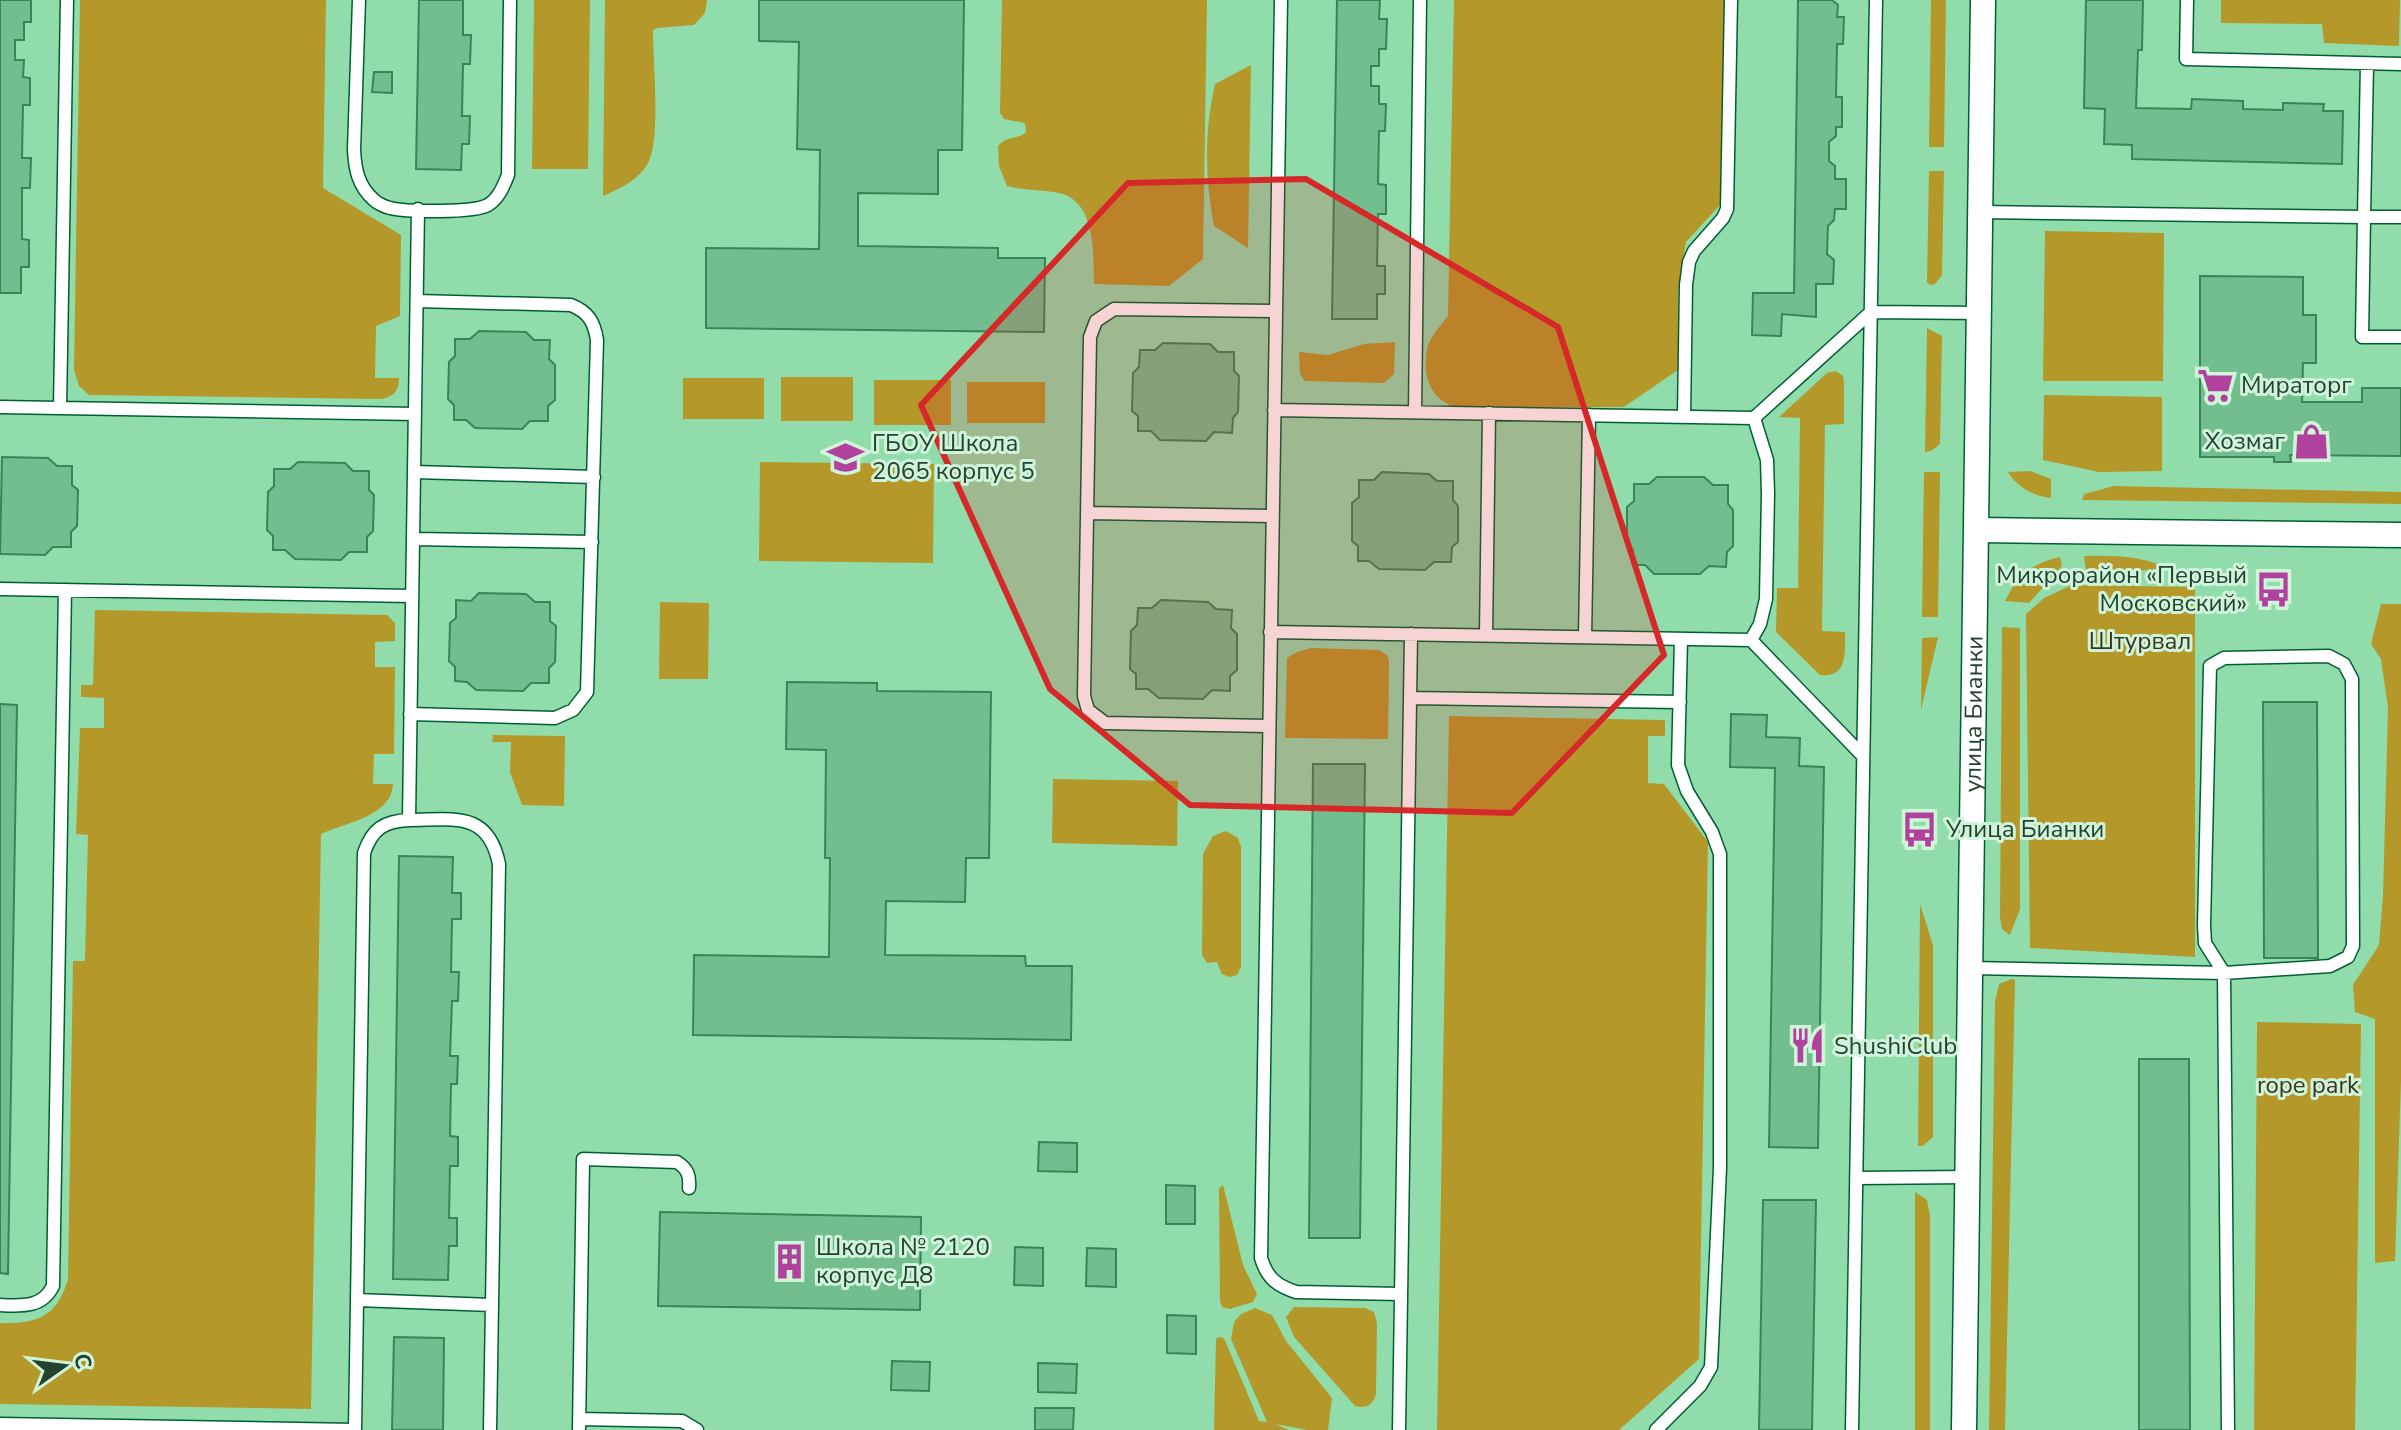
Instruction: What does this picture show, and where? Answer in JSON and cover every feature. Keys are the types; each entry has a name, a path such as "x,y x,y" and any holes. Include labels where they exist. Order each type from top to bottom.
{"street":[{"name":"улица Бианки","path":"1964,1430 1983,0"},
{"path":"1978,530 2401,535"}],"lane":[{"path":"60,408 67,0"},
{"path":"359,0 355,171 362,187 374,200 388,208 474,211 486,206 502,191 508,175 510,0"},
{"path":"1281,0 1261,1258 1273,1281 1296,1292 1401,1294"},
{"path":"1415,412 1420,0"},
{"path":"1684,416 1689,262 1727,209 1731,0"},
{"path":"1852,1430 1876,0"},
{"path":"2187,0 2186,59 2401,64"},
{"path":"2367,64 2362,337 2401,337"},
{"path":"409,820 418,209"},
{"path":"1981,212 2401,217"},
{"path":"410,714 555,718 573,710 587,692 597,340 594,323 589,316 571,305 417,301"},
{"path":"1268,726 1105,723 1088,710 1084,696 1090,337 1096,321 1114,309 1275,311"},
{"path":"1274,410 1754,418 1871,312 1980,313"},
{"path":"0,407 415,414"},
{"path":"1486,635 1489,413"},
{"path":"1585,637 1589,415"},
{"path":"1751,640 1760,624 1766,599 1768,494 1767,460 1754,418"},
{"path":"414,472 594,477"},
{"path":"1088,513 1273,516"},
{"path":"413,539 592,542"},
{"path":"0,589 412,596"},
{"path":"0,1305 34,1305 44,1300 53,1286 65,590"},
{"path":"1270,632 1751,640 1863,756"},
{"path":"1399,1430 1411,634"},
{"path":"1656,1430 1700,1386 1711,1367 1719,1183 1720,854 1712,832 1681,777 1678,755 1681,639"},
{"path":"1971,968 2224,973 2330,966 2348,957 2353,946 2352,679 2344,664 2329,656 2224,658 2210,666 2204,926 2205,943 2224,973 2228,1430"},
{"path":"1410,698 1680,702"},
{"path":"0,1424 355,1430 364,853 376,830 391,821 455,820 481,828 495,845 499,864 490,1430"},
{"path":"689,1188 690,1177 685,1167 677,1162 583,1159 579,1425 682,1421 697,1430"},
{"path":"1856,1178 1968,1177"},
{"path":"357,1300 492,1305"}],"highlighted area":[{"path":"1306,179 1558,327 1664,655 1512,813 1190,805 1050,689 921,405 1128,183"}],"green space":[{"path":"80,0 326,0 323,188 401,235 400,316 376,326 375,378 399,378 393,394 382,399 89,395 79,386 74,370"},
{"path":"534,0 590,0 588,169 532,169"},
{"path":"605,0 707,0 705,13 694,25 653,30 655,119 652,152 648,163 634,179 603,196"},
{"path":"1002,0 1207,0 1203,259 1169,286 1094,284 1091,233 1082,209 1063,194 1007,186 999,166 998,146 1026,132 1025,123 1004,119 1000,113"},
{"path":"1454,0 1724,0 1720,205 1686,242 1678,292 1678,370 1624,407 1455,407 1439,398 1430,385 1426,368 1428,345 1448,316"},
{"path":"1931,0 1946,0 1944,147 1929,147"},
{"path":"2221,0 2400,0 2399,46 2324,43 2322,24 2221,23"},
{"path":"1251,65 1248,248 1214,226 1207,155 1215,84"},
{"path":"1929,171 1944,171 1942,275 1935,284 1930,285 1927,282"},
{"path":"2045,231 2164,233 2163,381 2043,381"},
{"path":"1927,328 1942,336 1940,444 1925,452"},
{"path":"1395,342 1394,374 1384,383 1305,381 1300,374 1299,352 1328,355 1364,344"},
{"path":"1836,371 1843,376 1844,382 1844,424 1825,425 1822,631 1845,632 1845,648 1840,668 1829,675 1820,675 1776,632 1777,588 1798,588 1800,418 1779,417 1827,373"},
{"path":"781,377 853,377 853,421 781,421"},
{"path":"683,378 764,378 764,419 683,419"},
{"path":"874,380 951,380 951,425 874,425"},
{"path":"967,382 1045,382 1045,423 967,423"},
{"path":"2044,395 2162,397 2162,471 2099,472 2043,460"},
{"path":"760,462 934,464 933,563 759,561"},
{"path":"2030,471 2051,479 2051,498 2026,490 2008,472"},
{"path":"1924,472 1940,472 1938,617 1922,617"},
{"path":"2114,486 2401,492 2401,504 2082,500 2084,494"},
{"path":"2084,556 2130,557 2173,570 2086,571"},
{"path":"2060,557 2062,566 2029,603 2005,601 2026,572"},
{"name":"Штурвал","path":"2072,585 2195,587 2195,957 2030,948 2026,614 2044,598"},
{"path":"660,602 709,603 708,679 659,679"},
{"path":"2381,604 2401,604 2401,1081 2395,1261 2375,1263 2375,1019 2355,1012 2353,985 2379,945 2383,895 2388,708 2381,659 2371,644"},
{"path":"95,610 387,615 395,623 395,641 375,642 375,667 395,667 394,754 374,754 373,784 393,784 391,795 385,804 366,817 321,834 311,1409 0,1404 0,1323 25,1322 44,1316 58,1302 68,1279 73,961 85,961 88,835 76,834 80,728 104,728 104,698 81,697 81,685 93,685"},
{"path":"2002,627 2020,628 2020,909 2010,935 2002,929 2000,917"},
{"path":"1938,637 1921,710 1922,638"},
{"path":"1311,648 1379,650 1387,655 1388,739 1285,738 1287,658"},
{"path":"1449,716 1665,720 1665,736 1648,736 1648,783 1664,784 1708,842 1699,1359 1619,1430 1437,1430"},
{"path":"493,735 565,736 564,806 522,805 510,772 511,742 492,742"},
{"path":"1053,779 1178,781 1177,846 1052,843"},
{"path":"1226,831 1238,838 1241,847 1241,967 1237,975 1229,977 1222,974 1217,962 1207,963 1202,955 1203,854 1213,836"},
{"path":"1920,904 1933,945 1933,1137 1923,1146 1918,1146"},
{"path":"2015,980 2005,1430 1989,1430 1995,1002 1999,984"},
{"name":"rope park","path":"2257,1022 2361,1024 2355,1430 2254,1430"},
{"path":"1223,1185 1243,1265 1257,1294 1253,1302 1230,1309 1222,1307 1220,1301 1219,1188"},
{"path":"1915,1192 1927,1200 1930,1216 1930,1430 1915,1430"},
{"path":"1294,1307 1365,1308 1374,1312 1377,1323 1376,1394 1371,1403 1355,1406 1294,1337 1286,1317"},
{"path":"1255,1308 1272,1315 1286,1341 1332,1398 1328,1430 1275,1424 1289,1430 1214,1430 1216,1339 1219,1337 1224,1338 1259,1421 1267,1422 1231,1339 1234,1322 1241,1314"}],"building":[{"path":"0,0 31,0 31,22 24,22 24,40 15,40 15,60 24,60 23,77 30,78 30,105 23,105 22,158 31,158 30,188 22,188 22,239 29,240 29,267 21,267 21,293 0,293"},
{"path":"419,0 463,0 463,35 471,35 470,64 463,64 462,116 470,116 469,144 462,144 461,170 416,169"},
{"path":"759,0 964,0 962,150 938,150 938,194 858,193 858,246 998,248 998,258 1045,258 1044,332 706,328 706,248 819,249 820,150 797,149 799,42 759,41"},
{"path":"1337,0 1380,0 1379,19 1387,19 1386,49 1379,49 1379,66 1371,66 1371,86 1379,86 1379,104 1386,104 1385,131 1379,131 1378,184 1386,185 1386,214 1378,214 1377,266 1385,266 1385,294 1377,294 1377,319 1332,319"},
{"path":"1798,0 1832,0 1838,5 1837,17 1844,17 1843,44 1837,44 1836,97 1842,97 1842,127 1836,127 1836,136 1829,142 1829,161 1835,166 1835,179 1846,179 1846,209 1835,209 1834,220 1828,226 1827,254 1834,260 1833,284 1816,284 1816,317 1782,314 1781,336 1752,335 1753,293 1794,293"},
{"path":"2086,0 2143,0 2136,108 2191,109 2192,99 2243,101 2243,109 2283,110 2283,103 2324,104 2323,111 2343,111 2342,164 2132,159 2132,145 2104,144 2105,109 2084,108"},
{"path":"374,72 392,72 392,93 372,92"},
{"path":"2200,276 2303,277 2303,315 2316,315 2316,363 2303,363 2302,402 2362,402 2362,388 2401,388 2401,456 2290,455 2291,462 2274,462 2274,457 2200,457"},
{"path":"479,331 526,332 534,340 550,340 549,359 555,365 555,400 548,406 548,421 530,421 522,429 475,428 466,420 454,420 454,405 448,399 449,362 455,356 455,339 470,339"},
{"path":"1163,343 1210,344 1218,352 1234,352 1234,371 1239,376 1238,412 1233,418 1232,433 1214,432 1206,441 1160,440 1151,431 1138,431 1138,416 1132,411 1133,373 1139,367 1140,350 1155,350"},
{"path":"2,457 48,458 57,466 72,466 72,485 78,490 77,526 71,532 71,547 53,547 45,555 0,554"},
{"path":"298,462 345,463 353,471 369,471 369,490 374,495 373,531 367,537 367,552 349,552 341,560 295,559 285,550 273,550 273,536 267,530 268,492 274,486 274,469 290,469"},
{"path":"1382,472 1429,474 1437,481 1453,481 1453,500 1458,506 1458,542 1452,547 1451,562 1434,562 1425,570 1379,569 1369,561 1358,561 1358,546 1352,541 1352,503 1359,497 1359,480 1374,480"},
{"path":"1657,477 1704,477 1713,485 1728,485 1728,504 1733,510 1733,546 1727,552 1726,567 1709,566 1700,574 1654,574 1645,565 1633,565 1633,550 1627,545 1627,507 1634,501 1634,484 1649,484"},
{"path":"479,593 526,594 535,602 550,602 550,621 556,626 555,662 549,668 549,683 531,683 523,691 476,690 467,682 455,681 455,667 449,661 450,623 456,618 456,600 471,601"},
{"path":"1161,600 1208,602 1216,609 1232,610 1231,628 1237,634 1237,670 1230,676 1230,691 1212,690 1203,699 1159,698 1148,689 1136,689 1136,674 1130,669 1131,631 1137,625 1138,608 1152,608"},
{"path":"787,682 877,683 877,691 991,692 989,858 966,858 965,902 886,901 885,955 1025,956 1026,966 1072,966 1071,1040 693,1035 694,955 829,957 830,858 825,858 826,750 786,749"},
{"path":"2263,702 2317,702 2318,958 2264,958"},
{"path":"0,704 17,705 8,1274 0,1273"},
{"path":"1731,714 1767,715 1766,737 1800,738 1799,766 1824,767 1818,1148 1769,1147 1775,768 1730,767"},
{"path":"1313,764 1365,764 1360,1238 1309,1238"},
{"path":"399,856 453,857 452,893 461,893 461,919 452,919 451,972 459,972 458,1001 452,1001 450,1056 458,1056 457,1084 451,1084 450,1136 458,1137 458,1166 450,1166 449,1218 457,1218 457,1246 449,1246 448,1280 393,1279"},
{"path":"2139,1059 2189,1059 2190,1430 2139,1430"},
{"path":"1039,1142 1077,1143 1077,1172 1038,1171"},
{"path":"1166,1185 1195,1186 1195,1224 1166,1224"},
{"path":"1763,1200 1816,1200 1812,1430 1759,1430"},
{"name":"Школа № 2120 корпус Д8","path":"660,1212 921,1217 920,1310 658,1306"},
{"path":"1015,1247 1043,1248 1043,1286 1014,1285"},
{"path":"1087,1248 1116,1249 1116,1287 1086,1286"},
{"path":"1167,1315 1196,1316 1196,1354 1167,1353"},
{"path":"394,1337 444,1338 443,1430 392,1430"},
{"path":"892,1361 930,1362 929,1391 891,1390"},
{"path":"1038,1363 1077,1364 1076,1393 1038,1392"},
{"path":"1035,1408 1074,1408 1073,1430 1035,1430"}],"place":[{"name":"Мираторг","path":"2215,385"},
{"name":"Хозмаг","path":"2311,441"},
{"name":"ГБОУ Школа 2065 корпус 5","path":"846,457"},
{"name":"Микрорайон «Первый Московский»","path":"2273,589"},
{"name":"Улица Бианки","path":"1920,829"},
{"name":"ShushiClub","path":"1808,1046"},
{"name":"Школа № 2120 корпус Д8","path":"790,1261"}]}
